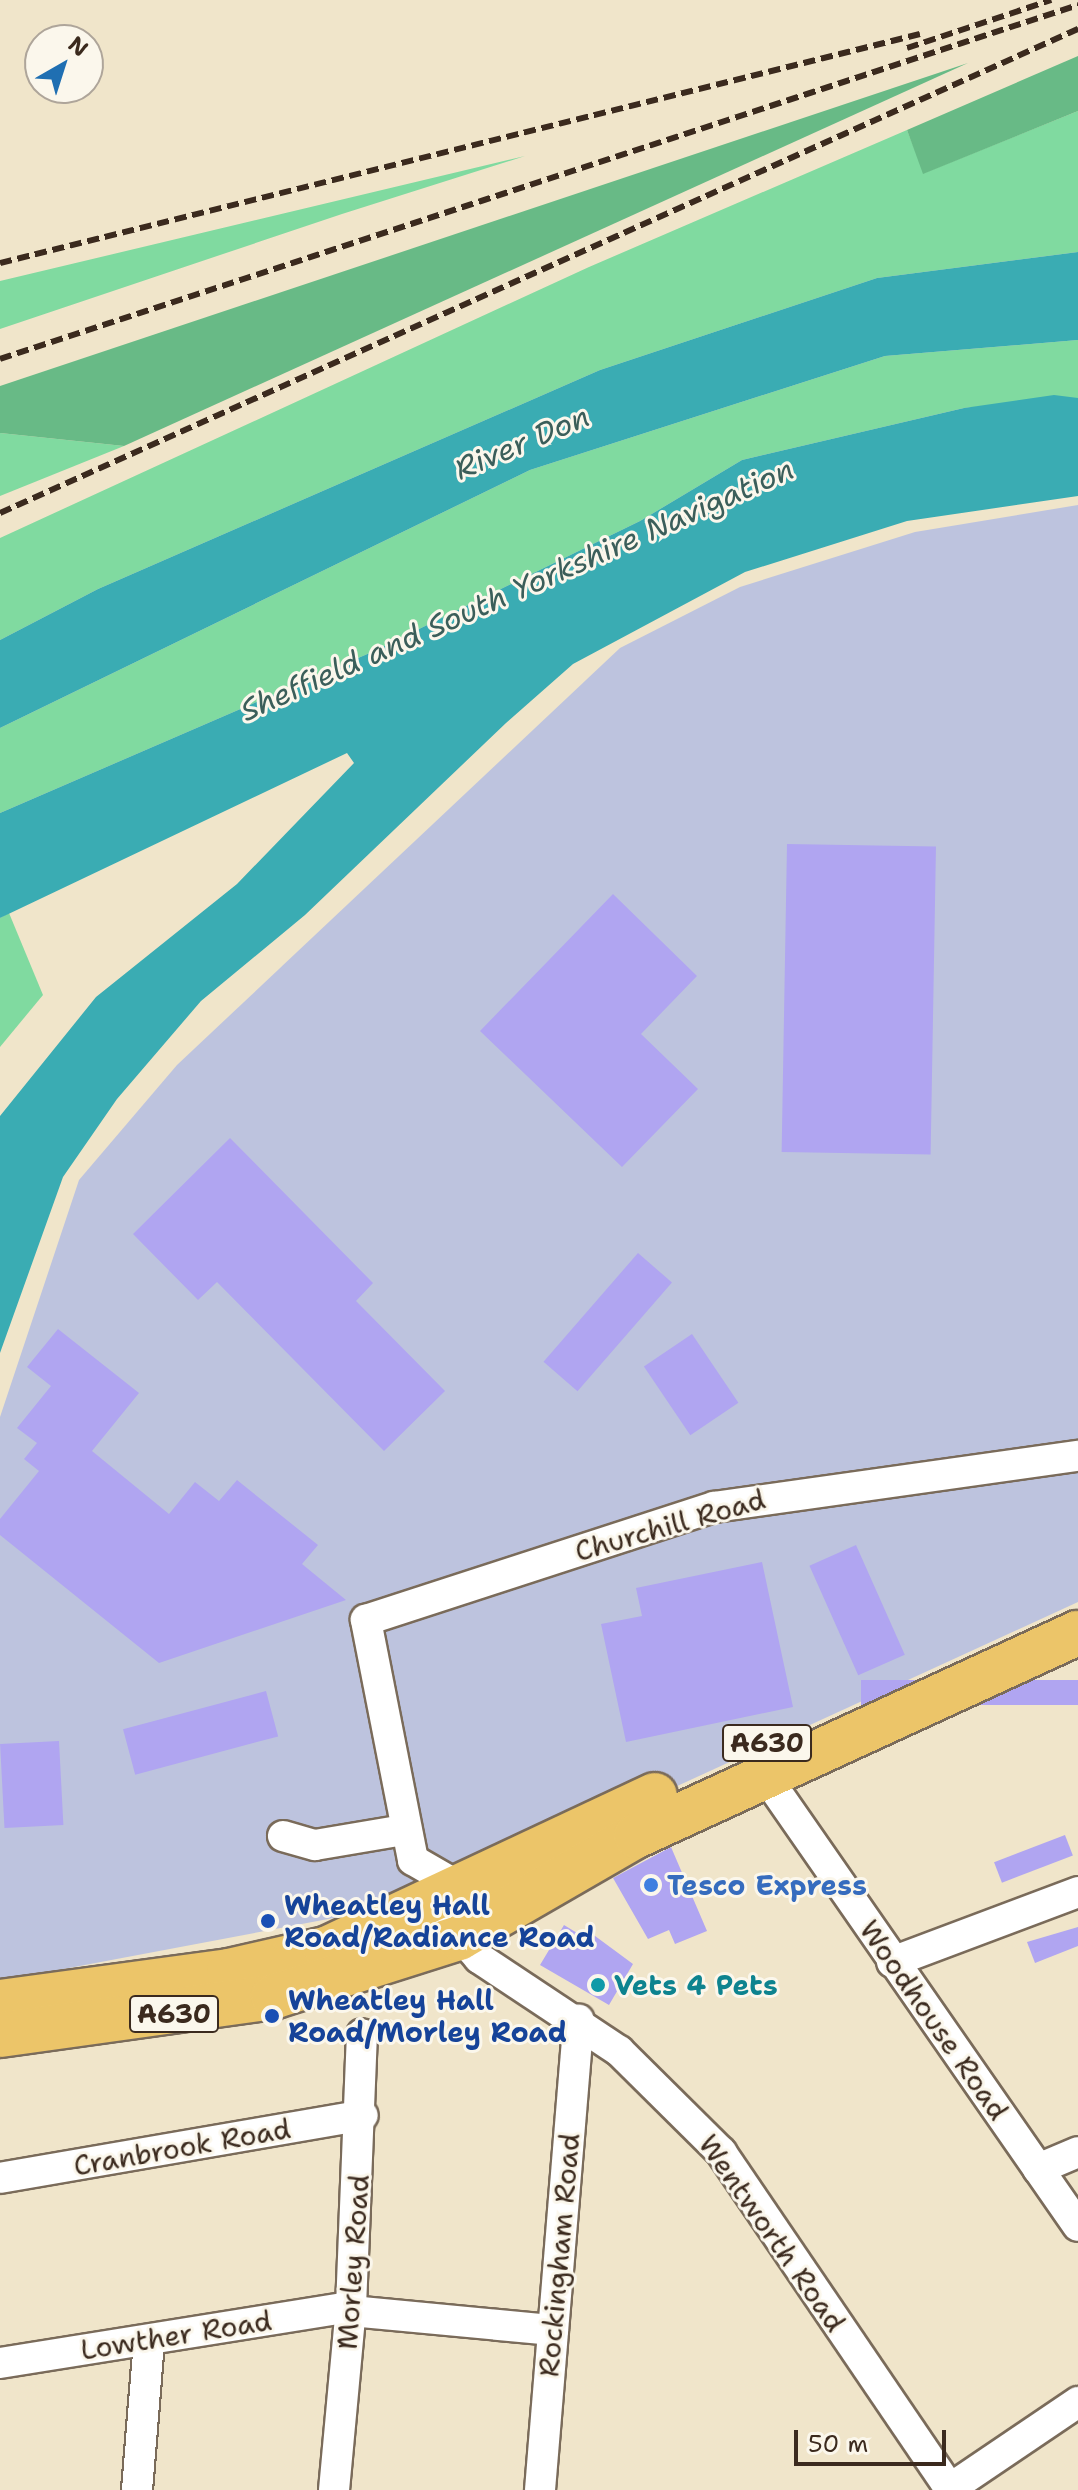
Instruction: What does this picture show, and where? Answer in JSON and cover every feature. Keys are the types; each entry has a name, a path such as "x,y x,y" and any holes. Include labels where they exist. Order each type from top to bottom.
{"highway":[{"name":"A630","path":"0,2035 273,1997 1078,1602"},
{"name":"A630","path":"0,2002 229,1971 326,1949 386,1922 448,1911 636,1836 764,1774 1078,1633"}],"street":[{"name":"Churchill Road","path":"404,1830 366,1620 714,1507 1078,1456"},
{"name":"Woodhouse Road","path":"764,1774 1078,2226"},
{"path":"283,1836 315,1845 404,1830 413,1860 386,1922"},
{"name":"Wentworth Road","path":"413,1860 448,1911 670,2097 721,2152 950,2490"},
{"path":"892,1962 1078,1892"},
{"name":"Rockingham Road","path":"540,2490 579,2020"},
{"name":"Morley Road","path":"334,2490 351,2309 363,2115 362,2034"},
{"name":"Cranbrook Road","path":"0,2178 363,2115"},
{"path":"1038,2169 1078,2152"},
{"name":"Lowther Road","path":"0,2363 351,2309 553,2330"},
{"path":"137,2490 149,2340"},
{"path":"950,2490 1078,2402"}],"shaded area":[{"path":"1078,505 1078,1602 429,1900 0,1981 0,1417 79,1180 177,1065 620,648 740,587 915,532"}],"green space":[{"path":"1078,56 1078,111 923,174 907,130"},
{"path":"968,63 124,446 0,433 0,386"},
{"path":"1078,111 1078,252 877,278 600,370 98,589 0,640 0,538 589,267 907,130 924,173"},
{"path":"525,156 342,214 0,329 0,281"},
{"path":"1078,340 1078,398 964,408 742,460 640,521 372,652 0,813 0,728 530,470 885,356"},
{"path":"0,433 124,446 0,496"},
{"path":"9,913 43,995 0,1047 0,918"}],"water":[{"name":"River Don","path":"1078,252 1078,340 885,356 530,470 0,728 0,640 98,589 600,370 877,278"},
{"name":"Sheffield and South Yorkshire Navigation","path":"1054,395 1078,398 1078,496 907,521 745,572 573,664 506,723 305,915 201,1001 117,1099 63,1177 0,1353 0,1116 96,997 237,884 354,763 347,753 0,918 0,813 372,652 640,521 742,460 964,408"}],"building":[{"path":"787,844 936,847 931,1155 782,1152"},
{"path":"613,894 697,976 641,1034 698,1089 622,1167 480,1031"},
{"path":"230,1138 373,1283 356,1301 445,1391 384,1451 217,1282 198,1300 133,1234"},
{"path":"638,1253 672,1283 577,1391 544,1362"},
{"path":"58,1329 139,1393 92,1451 169,1514 195,1482 219,1501 237,1480 318,1545 302,1564 346,1600 159,1663 0,1535 0,1519 39,1471 24,1459 37,1443 17,1428 51,1386 27,1367"},
{"path":"692,1334 738,1403 690,1435 644,1366"},
{"path":"856,1545 905,1655 858,1675 809,1566"},
{"path":"762,1562 793,1707 626,1742 601,1624 642,1616 636,1588"},
{"path":"861,1680 1078,1680 1078,1705 861,1705"},
{"path":"266,1691 278,1736 135,1775 123,1729"},
{"path":"59,1741 63,1825 4,1828 0,1744"},
{"path":"1065,1835 1073,1856 1002,1883 994,1862"},
{"name":"Tesco Express","path":"671,1847 707,1931 675,1944 669,1930 648,1939 613,1878"},
{"name":"Vets 4 Pets","path":"564,1925 587,1939 591,1933 633,1964 609,2005 540,1965"},
{"path":"1078,1927 1078,1946 1035,1963 1027,1942"}],"railway":[{"path":"907,48 1051,0"},
{"path":"0,359 1078,5"},
{"path":"0,513 1078,29"},
{"path":"0,263 920,34"}],"place":[{"name":"Tesco Express","path":"651,1885"},
{"name":"Wheatley Hall Road/Radiance Road","path":"268,1921"},
{"name":"Vets 4 Pets","path":"598,1985"},
{"name":"Wheatley Hall Road/Morley Road","path":"272,2016"}]}
